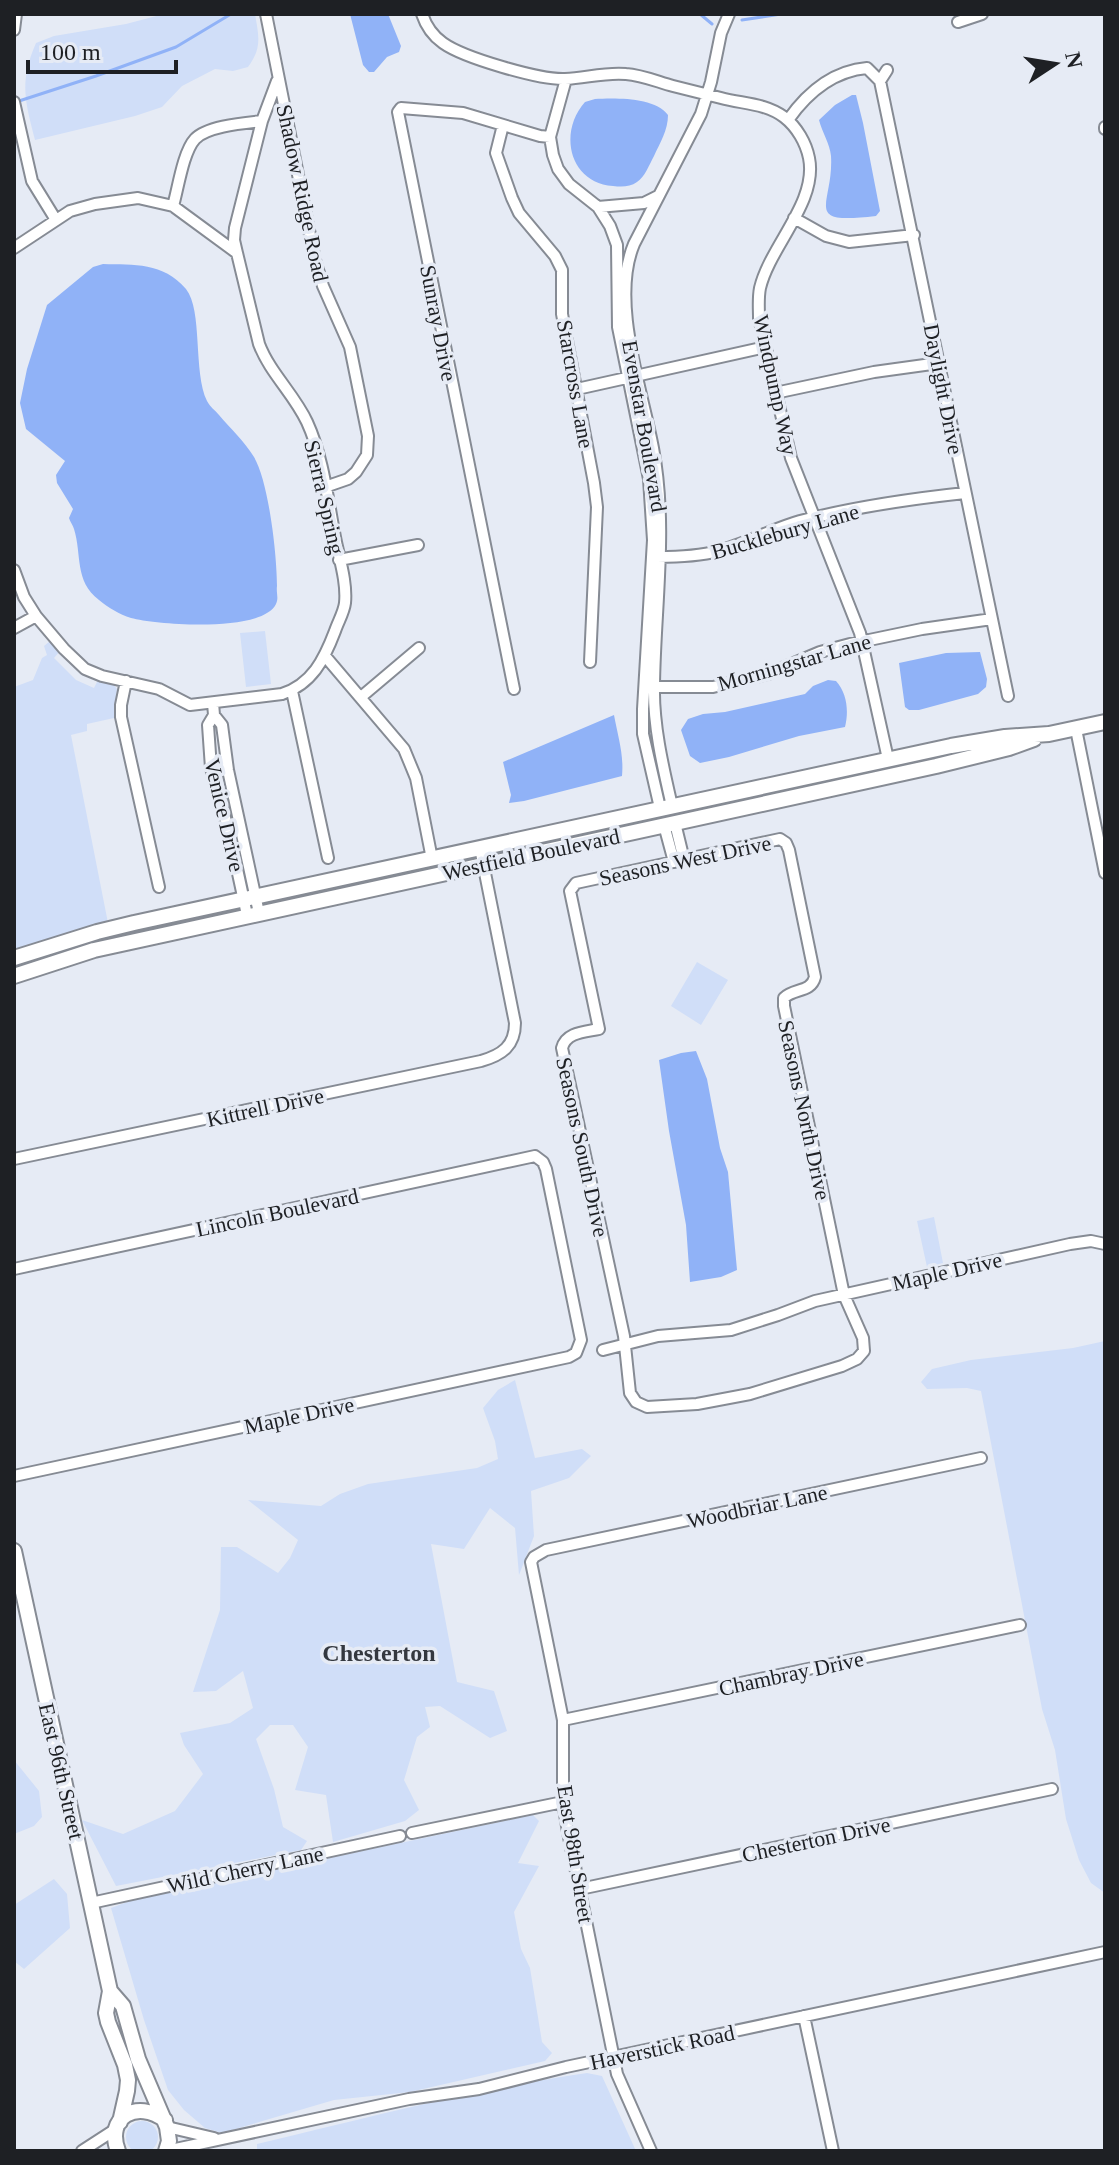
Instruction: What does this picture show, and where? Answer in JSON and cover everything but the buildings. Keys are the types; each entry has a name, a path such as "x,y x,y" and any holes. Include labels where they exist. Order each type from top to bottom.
{"main road":[{"name":"Westfield Boulevard","path":"14,958 97,932 666,807 888,759 1005,737 1049,734 1105,722"},
{"name":"Westfield Boulevard","path":"14,976 94,950 936,766 1009,748 1049,734"},
{"name":"East 96th Street","path":"14,1551 110,1991 106,2013 128,2080 115,2143 118,2151"},
{"name":"East 96th Street","path":"110,1991 123,2006 138,2059 166,2124"},
{"path":"118,2125 126,2115 141,2110 156,2113 166,2124 169,2141 166,2151"}],"street":[{"path":"14,30 16,14"},
{"name":"Shadow Ridge Road","path":"266,14 315,260 350,347 368,436 367,455 356,472 348,479 325,487"},
{"path":"422,14 436,37 452,49 532,75 566,79 625,74 763,106 788,120 824,82 851,70 867,68 880,81 887,70"},
{"name":"Evenstar Boulevard","path":"666,807 649,687 656,557 649,479 633,376 627,266 634,244 701,114 721,33 729,14"},
{"path":"958,22 982,14"},
{"name":"Sierra Spring","path":"278,79 262,121 234,240 261,348 273,372 306,419 318,453 345,598 345,607 325,656 317,669 292,691"},
{"path":"550,137 566,79"},
{"name":"Daylight Drive","path":"880,81 1008,696"},
{"path":"14,102 32,181 56,220"},
{"name":"Sunray Drive","path":"514,689 398,112 401,108 451,111 550,137"},
{"name":"Windpump Way","path":"788,120 801,138 810,165 807,191 767,269 760,288 759,318 791,458 862,641 888,759"},
{"path":"173,206 188,150 195,138 219,128 262,121"},
{"name":"Starcross Lane","path":"503,125 496,153 512,198 519,213 555,256 562,270 562,314 597,507 590,662"},
{"name":"Evenstar Boulevard","path":"550,137 556,163 565,179 574,190 598,207 617,245 618,327 633,376"},
{"path":"598,207 644,203 658,195"},
{"path":"14,248 70,211 138,198 173,206 237,253"},
{"path":"794,218 826,236 849,242 914,235"},
{"path":"577,389 766,347"},
{"path":"775,393 874,372 939,363"},
{"name":"Bucklebury Lane","path":"656,557 717,552 814,518 886,503 965,493"},
{"path":"339,560 418,545"},
{"path":"14,570 24,597 36,616 82,666 102,676 159,689 190,705 292,691 328,858"},
{"path":"14,628 36,616"},
{"name":"Morningstar Lane","path":"649,687 713,687 768,674 830,649 862,641 992,619"},
{"path":"361,697 419,648"},
{"path":"325,656 398,740 411,764 432,859"},
{"path":"126,681 121,717 159,887"},
{"name":"Venice Drive","path":"213,703 214,715 222,725 253,914"},
{"path":"1076,729 1105,873"},
{"path":"669,824 679,861"},
{"name":"Seasons West Drive","path":"576,883 780,839 789,850"},
{"path":"480,848 483,865"},
{"name":"Seasons North Drive","path":"789,850 815,977 810,987 788,994 784,998 784,1006 844,1295"},
{"name":"Kittrell Drive","path":"14,1159 481,1061 500,1054 511,1044 515,1032 514,1012 483,865"},
{"name":"Seasons South Drive","path":"576,883 570,891 599,1029 569,1036 562,1048 626,1345"},
{"name":"Lincoln Boulevard","path":"14,1269 529,1156 540,1158 546,1169 580,1332 580,1347"},
{"name":"Maple Drive","path":"603,1350 658,1336 731,1330 815,1301 1070,1244 1091,1241 1105,1244"},
{"path":"626,1345 630,1393 636,1402 647,1407 697,1404 750,1394 857,1359 864,1351 863,1338 844,1295"},
{"name":"Maple Drive","path":"14,1476 563,1359 573,1355 580,1347"},
{"name":"Woodbriar Lane","path":"534,1557 546,1550 981,1458"},
{"name":"East 98th Street","path":"534,1557 531,1567 563,1720 563,1802 580,1889 622,2089 651,2151"},
{"name":"Chambray Drive","path":"563,1720 1020,1625"},
{"name":"Chesterton Drive","path":"580,1889 1052,1789"},
{"path":"412,1833 563,1802"},
{"name":"Wild Cherry Lane","path":"91,1903 400,1836"},
{"name":"Haverstick Road","path":"166,2151 409,2099 479,2089 1105,1952"},
{"path":"804,2016 833,2151"},
{"name":"Haverstick Road","path":"166,2124 219,2139"},
{"path":"82,2151 118,2125"}],"shaded area":[{"path":"164,14 255,14 258,36 256,54 248,67 233,71 215,69 182,86 162,107 35,140 25,92 27,69 36,43 54,36"},
{"path":"265,631 271,684 246,687 240,633"},
{"path":"50,641 60,651 54,658 76,680 94,688 98,680 113,684 117,689 114,718 87,724 87,731 71,735 108,923 14,953 14,687 33,680 42,658 47,655 44,646"},
{"path":"697,962 728,980 701,1025 671,1006"},
{"path":"934,1217 943,1263 927,1267 917,1221"},
{"path":"1105,1341 1105,1893 1091,1883 1079,1860 1066,1819 1055,1750 1042,1709 981,1391 967,1388 927,1389 921,1382 932,1369 971,1360 1073,1348"},
{"path":"515,1380 535,1458 582,1449 591,1456 569,1478 531,1491 534,1536 519,1575 515,1528 490,1508 464,1549 431,1544 457,1682 494,1691 507,1731 490,1738 440,1706 425,1707 430,1727 417,1737 404,1780 419,1810 405,1821 333,1842 326,1795 295,1790 308,1747 293,1725 270,1725 256,1739 274,1789 283,1827 307,1841 301,1850 116,1886 82,1820 123,1834 175,1811 203,1774 180,1733 230,1723 253,1708 243,1671 216,1691 193,1692 220,1610 221,1547 237,1547 278,1573 290,1558 298,1540 248,1500 321,1506 340,1494 368,1484 477,1468 498,1459 483,1408 498,1390"},
{"path":"14,1760 39,1791 42,1817 34,1826 14,1834"},
{"path":"533,1815 539,1821 518,1863 539,1866 514,1912 521,1949 530,1968 542,2042 552,2053 545,2061 410,2092 334,2100 222,2133 205,2128 184,2110 168,2090 111,1908 135,1899"},
{"path":"54,1879 67,1894 70,1928 24,1969 14,1961 14,1905"},
{"path":"587,2073 602,2076 636,2151 257,2151 257,2144 380,2114"},
{"path":"142,2121 154,2125 158,2137 154,2149 142,2153 130,2149 126,2137 130,2125"}],"water":[{"path":"350,14 388,14 401,46 399,52 387,57 374,72 369,72 363,65"},
{"path":"856,95 863,123 880,211 876,216 837,217 829,214 826,208 831,156 819,120"},
{"path":"595,99 644,102 662,109 668,115 654,156 645,174 634,184 613,186 598,183 586,176 572,154 570,141 577,114 585,102"},
{"path":"103,264 158,269 177,280 191,299 200,374 207,401 250,451 264,484 277,573 276,604 267,613 231,623 144,621 110,608 91,593 82,576 74,529 69,518 73,509 57,483 56,475 65,461 26,429 20,403 47,305 93,267"},
{"path":"980,652 987,679 986,687 978,694 919,710 905,707 899,663 946,653"},
{"path":"828,680 836,681 845,697 845,727 700,763 690,756 681,730 688,719 805,694 813,686"},
{"path":"614,715 622,776 509,803 511,795 503,762"},
{"path":"696,1051 707,1079 720,1148 728,1172 737,1270 721,1277 690,1282 686,1225 659,1060"}],"waterway":[{"path":"19,101 176,47 231,14"},
{"path":"700,14 712,24"},
{"path":"742,20 781,14"}],"district":[{"name":"Chesterton","path":"379,1653"}]}
